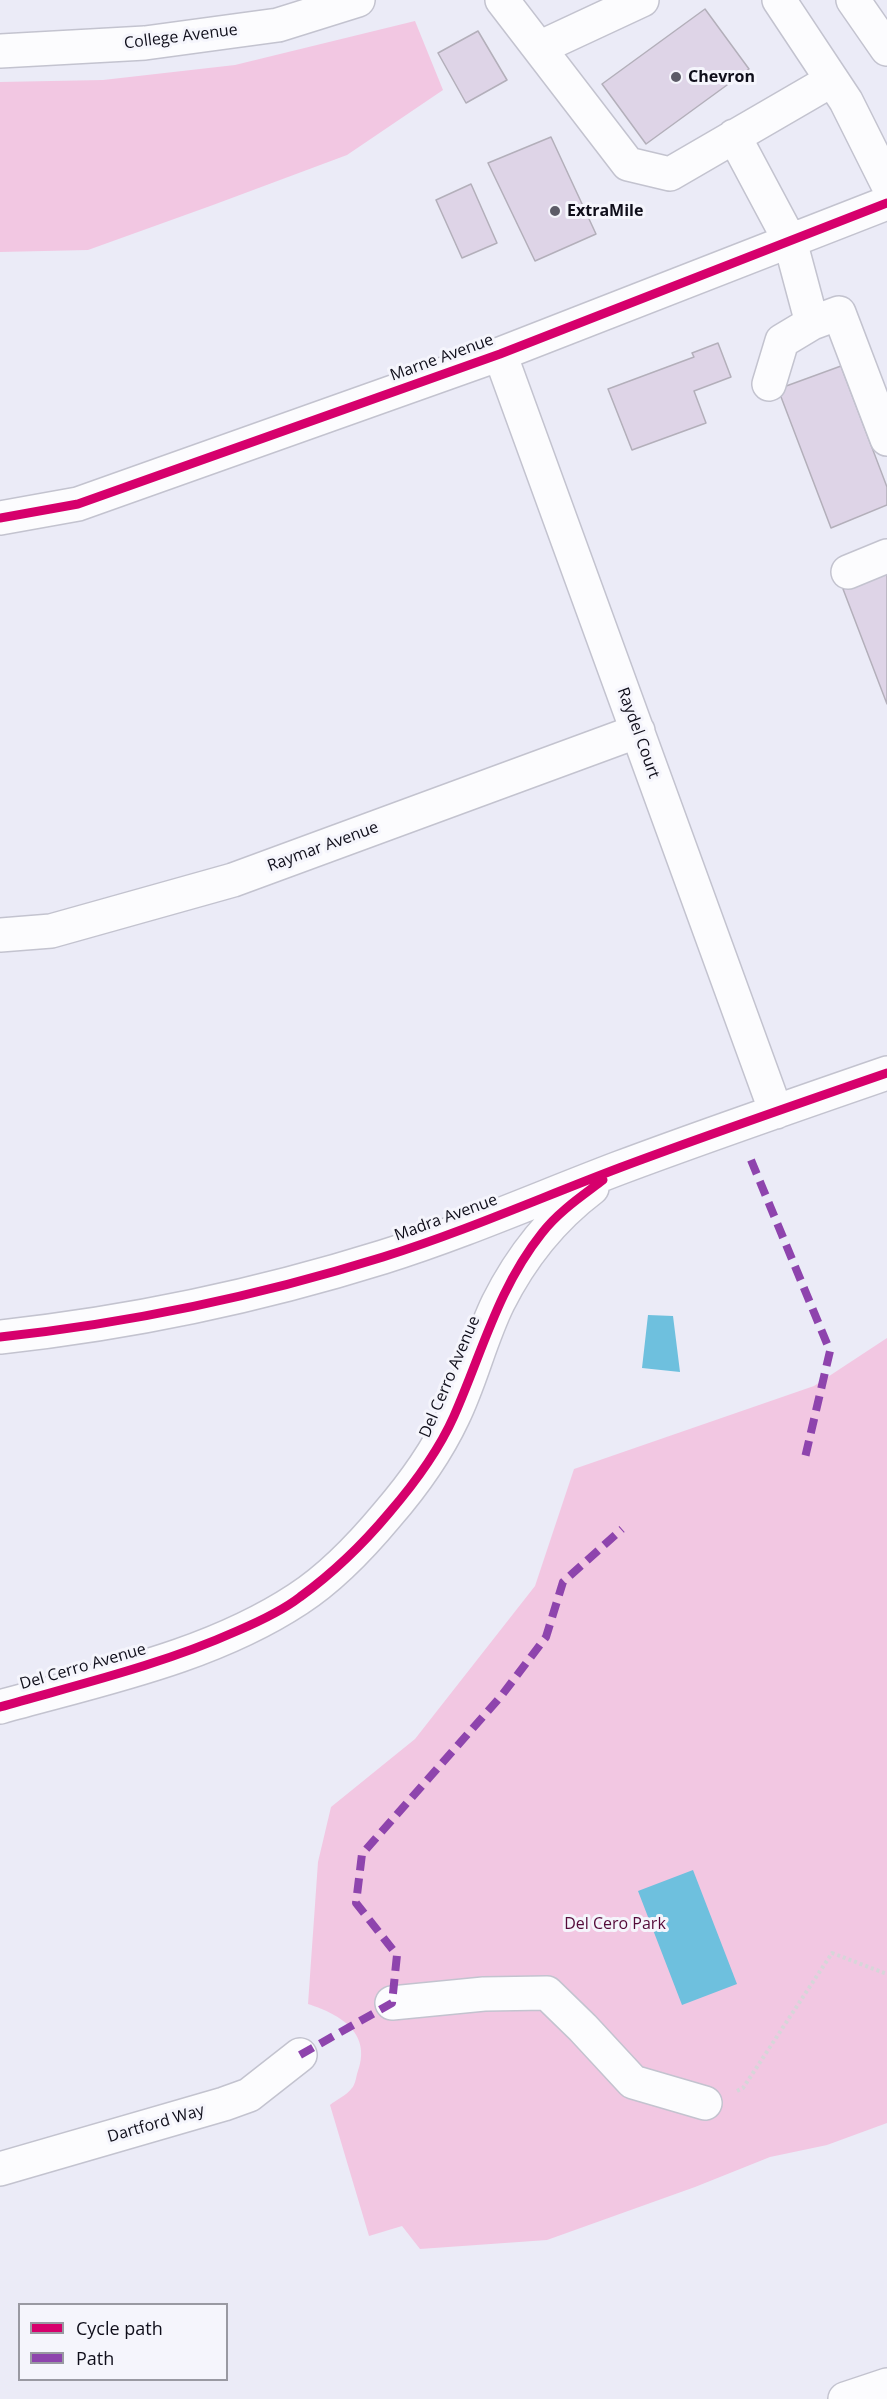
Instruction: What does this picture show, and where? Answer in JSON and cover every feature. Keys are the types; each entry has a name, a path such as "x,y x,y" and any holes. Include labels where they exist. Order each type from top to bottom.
{"street":[{"name":"College Avenue","path":"0,51 145,43 278,25 358,0"},
{"path":"502,0 628,164 670,174 832,80"},
{"path":"539,48 642,0"},
{"path":"779,0 846,100 887,183"},
{"path":"854,0 887,49"},
{"path":"734,136 790,241 812,323"},
{"name":"Marne Avenue","path":"0,518 78,504 500,354 887,203"},
{"path":"769,384 782,340 812,323 839,314 887,439"},
{"name":"Raydel Court","path":"500,354 776,1112"},
{"path":"848,572 887,556"},
{"name":"Raymar Avenue","path":"0,935 51,931 233,880 638,731"},
{"name":"Madra Avenue","path":"0,1337 140,1318 232,1299 383,1257 454,1233 619,1168 887,1073"},
{"name":"Del Cerro Avenue","path":"0,1707 145,1666 207,1644 252,1624 299,1599 334,1570 371,1534 431,1458 454,1416 498,1304 518,1268 543,1232 576,1200 619,1168"},
{"path":"392,2003 484,1994 547,1993 633,2082 705,2103"},
{"name":"Dartford Way","path":"0,2169 224,2104 249,2094 300,2055"},
{"path":"845,2399 887,2385"}],"path":[{"path":"705,2103 743,2088 832,1953 887,1974"}],"green space":[{"path":"415,21 443,90 347,155 88,250 0,252 0,82 103,80 235,65"},
{"name":"Del Cero Park","path":"887,1338 887,2123 827,2145 770,2157 695,2187 547,2240 420,2249 402,2226 369,2236 330,2105 354,2085 361,2060 361,2048 357,2037 343,2020 308,2004 318,1862 331,1807 415,1739 535,1586 574,1469 814,1386"}],"water":[{"path":"648,1315 673,1316 680,1372 642,1368"},
{"path":"693,1870 737,1984 682,2005 638,1891"}],"building":[{"name":"Chevron","path":"705,9 749,69 646,144 602,84"},
{"path":"478,31 507,80 466,103 438,53"},
{"path":"551,137 596,234 535,261 488,163"},
{"path":"471,184 497,243 462,258 436,200"},
{"path":"718,343 731,377 694,391 706,423 632,450 608,389 694,357 692,353"},
{"path":"841,366 887,487 887,505 831,528 778,389"},
{"path":"887,572 887,704 843,589"}],"marked path":[{"path":"751,1160 830,1351 804,1462"},
{"path":"300,2055 392,2003 397,1955 356,1903 362,1854 502,1695 546,1637 563,1582 622,1529"}],"cycle path":[{"path":"0,518 78,504 500,354 887,203"},
{"path":"0,1337 145,1316 241,1296 336,1271 443,1237 589,1179 887,1073"},
{"path":"0,1707 120,1673 208,1643 286,1607 336,1568 389,1513 433,1455 454,1416 502,1298 527,1254 555,1218 603,1180"}],"place":[{"name":"Chevron","path":"676,77"},
{"name":"ExtraMile","path":"555,211"}]}
